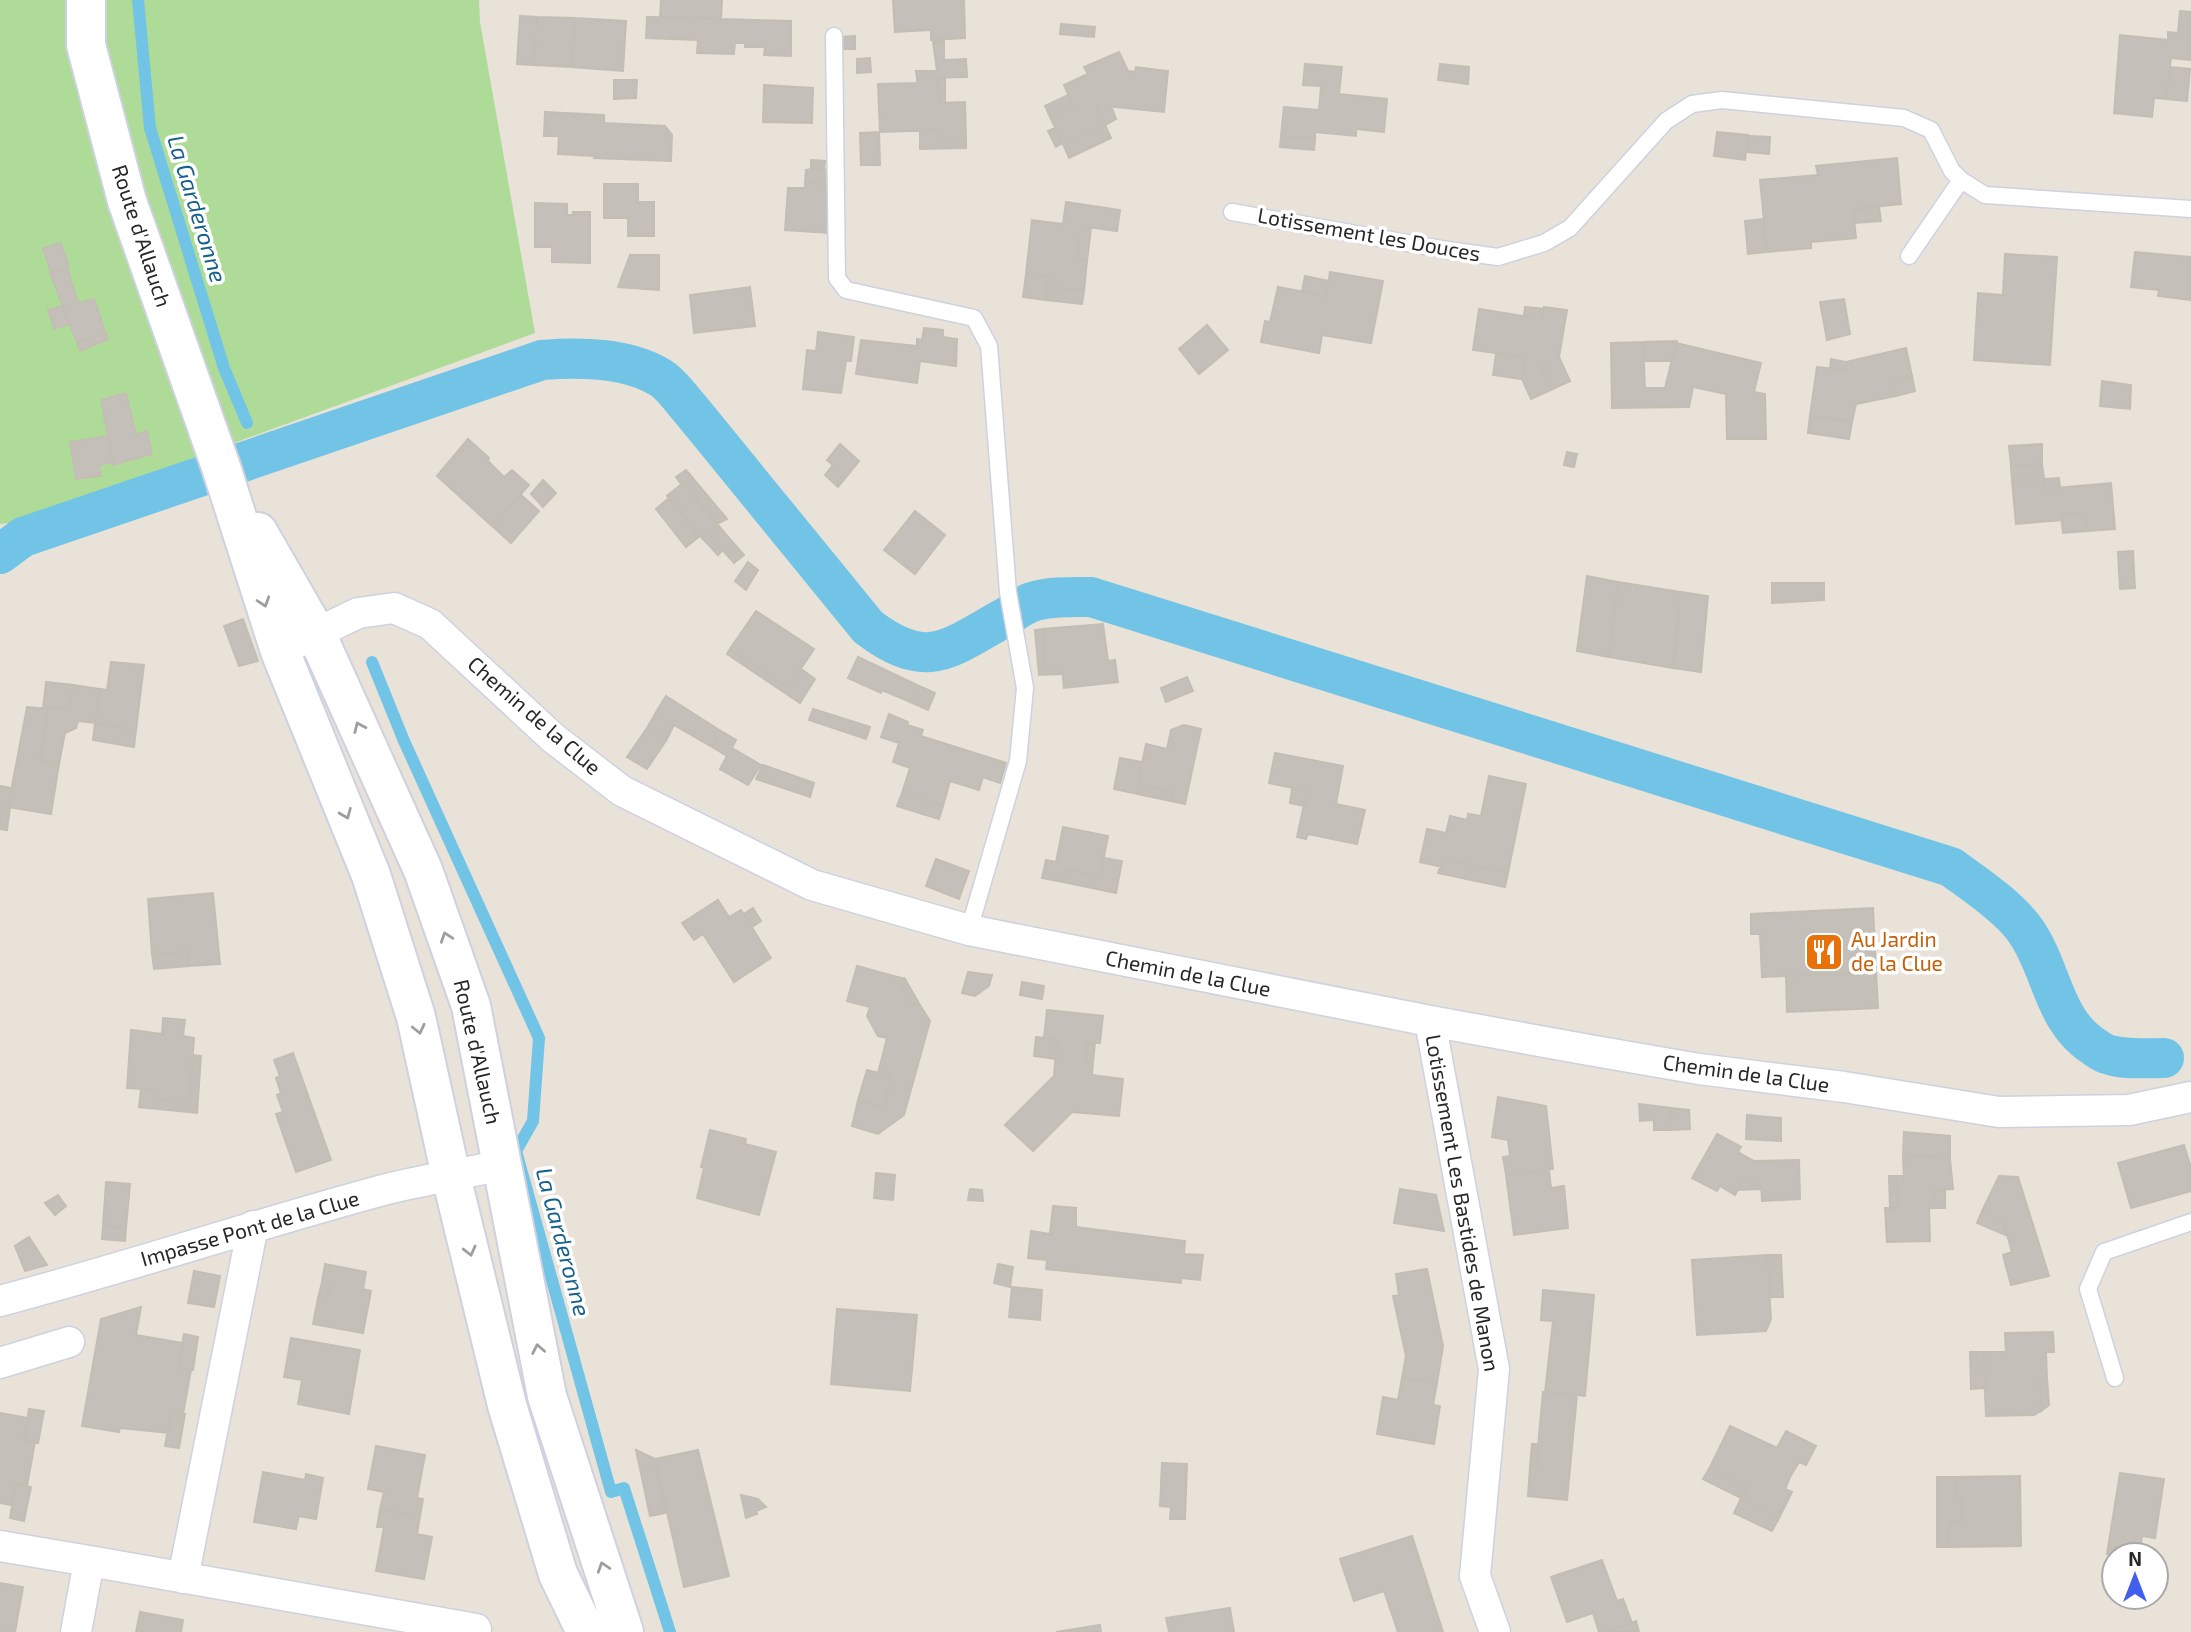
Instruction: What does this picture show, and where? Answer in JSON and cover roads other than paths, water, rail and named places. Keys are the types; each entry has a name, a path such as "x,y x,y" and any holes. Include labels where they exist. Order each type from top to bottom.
{"main road":[{"name":"Route d'Allauch","path":"86,0 86,45 127,201 220,467 280,651 371,875 416,1017 451,1176 507,1405 558,1574 586,1632"},
{"name":"Route d'Allauch","path":"220,467 316,633 423,870 471,1006 547,1396 624,1632"},
{"path":"507,1405 547,1396"}],"street":[{"name":"Chemin de la Clue","path":"280,651 358,612 394,608 430,624 553,738 622,791 813,885 969,930 1430,1021 1699,1069 1844,1087 1999,1112 2129,1110 2191,1097"},
{"name":"Lotissement Les Bastides de Manon","path":"1430,1021 1494,1369 1475,1576 1495,1632"},
{"name":"Impasse Pont de la Clue","path":"0,1301 386,1189 502,1165"},
{"path":"183,1578 253,1226"},
{"path":"0,1363 69,1342"},
{"path":"0,1546 476,1629"},
{"path":"76,1632 89,1561"}],"lane":[{"path":"834,36 837,278 846,290 974,318 989,346 1008,592 1025,688 1018,761 969,930"},
{"name":"Lotissement les Douces","path":"1232,212 1498,257 1544,243 1570,228 1666,121 1692,104 1722,100 1904,118 1931,130 1952,171 1985,195 2191,209"},
{"path":"1909,256 1961,180"},
{"path":"2115,1378 2088,1289 2104,1252 2191,1222"}],"waterway":[{"name":"La Garderonne","path":"138,0 150,128 224,368 247,423"},
{"path":"0,554 23,537 542,360 587,359 618,362 648,371 669,385 868,627 888,641 906,649 937,651 967,639 1032,602 1054,598 1091,597 1951,867 2000,904 2025,930 2042,961 2062,1009 2081,1037 2108,1055 2164,1058"},
{"name":"La Garderonne","path":"372,662 404,741 539,1038 533,1121 516,1151 611,1492 624,1488 670,1632"}],"place":[{"name":"Au Jardin de la Clue","path":"1824,952"}]}
